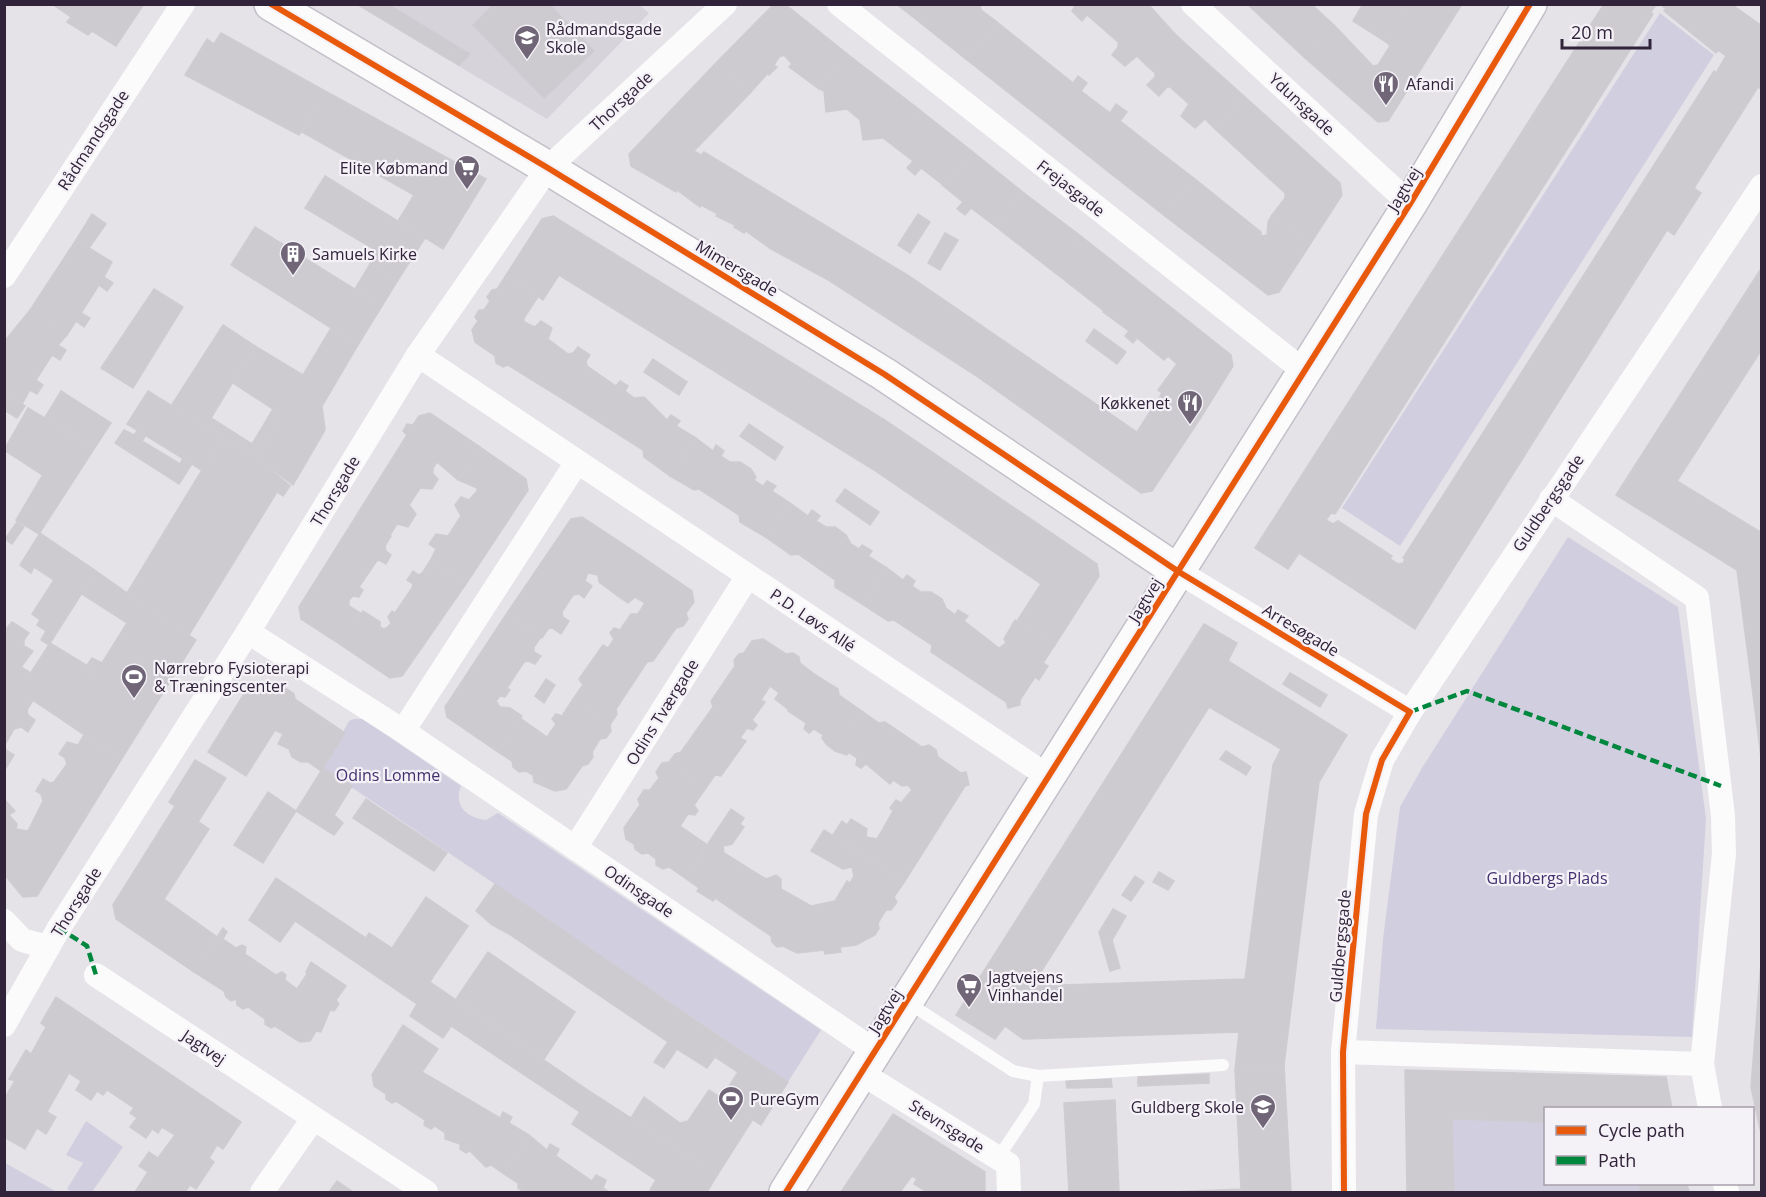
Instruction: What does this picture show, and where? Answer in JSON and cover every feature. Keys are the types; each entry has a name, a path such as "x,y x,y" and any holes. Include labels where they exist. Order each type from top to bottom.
{"street":[{"name":"Rådmandsgade","path":"4,276 183,4"},
{"name":"Mimersgade","path":"271,4 548,168 894,380 1179,572"},
{"name":"Thorsgade","path":"4,1025 47,948 248,632 418,355 548,168 725,4"},
{"name":"Frejasgade","path":"839,4 1304,370"},
{"name":"Ydunsgade","path":"1193,4 1410,204"},
{"name":"Jagtvej","path":"786,1192 1179,572 1410,204 1529,9"},
{"name":"Guldbergsgade","path":"1344,1192 1343,1052 1366,814 1382,760 1410,712 1761,186"},
{"name":"P.D. Løvs Allé","path":"418,355 1049,777"},
{"path":"403,731 489,602 577,462"},
{"path":"1551,499 1697,598 1721,786 1724,854 1702,1064 1710,1107"},
{"name":"Arresøgade","path":"1179,572 1410,712"},
{"name":"Odins Tværgade","path":"575,848 748,576"},
{"name":"Odinsgade","path":"248,632 403,731 575,848 868,1062"},
{"path":"4,921 22,940 47,948"},
{"name":"Jagtvej","path":"96,975 426,1192"},
{"path":"1343,1052 1702,1064"},
{"name":"Stevnsgade","path":"868,1062 1008,1164 1009,1192"},
{"path":"262,1192 312,1119"}],"lane":[{"name":"Jagtvej","path":"907,1002 1013,1071 1038,1076 1223,1065"},
{"path":"998,1158 1034,1104 1038,1076"}],"shaded area":[{"name":"Rådmandsgade Skole","path":"638,4 649,13 547,119 357,5"}],"green space":[{"path":"1660,13 1714,55 1400,546 1342,508"},
{"name":"Guldbergs Plads","path":"1568,537 1678,607 1706,819 1692,1037 1376,1029 1383,939 1400,807 1422,768"},
{"name":"Odins Lomme","path":"363,719 461,786 460,805 468,814 486,820 498,813 821,1030 788,1082 323,768 349,721"},
{"path":"1452,1119 1544,1122 1544,1185 1639,1185 1641,1192 1454,1192"},
{"path":"86,1121 123,1147 92,1192 72,1192 67,1189 83,1163 66,1155"},
{"path":"5,1163 57,1192 5,1192"}],"building":[{"path":"52,4 144,4 116,46 92,31 88,35 67,22 71,17"},
{"path":"357,4 388,4 453,44 445,57"},
{"path":"494,4 549,4 594,51 544,98 473,25"},
{"path":"774,4 786,5 846,53 819,89 789,67 792,64 784,55 779,57 774,65 777,67 769,75 768,73 751,92 714,65"},
{"path":"896,4 921,4 912,16"},
{"path":"921,4 980,4 981,10 997,22 967,60 912,16"},
{"path":"1076,4 1136,4 1109,34 1087,15 1082,21 1072,11"},
{"path":"1136,4 1148,4 1175,34 1146,65 1137,56 1125,66 1112,55 1118,47 1118,42 1109,34"},
{"path":"1247,4 1311,4 1334,25 1305,58"},
{"path":"1363,4 1411,4 1386,42 1353,21"},
{"path":"1411,4 1462,4 1419,72 1386,42"},
{"path":"1604,4 1731,4 1762,26 1762,89 1758,87 1694,188 1701,193 1674,235 1667,230 1415,629 1299,553 1288,569 1255,548","holes":["1661,5 1666,9 1664,11 1716,53 1718,50 1726,56 1716,73 1714,71 1403,558 1405,559 1403,563 1398,564 1390,559 1392,556 1338,521 1333,524 1326,520 1331,513 1335,514 1653,14 1651,12 1655,6"]},
{"path":"997,22 1058,71 1028,108 967,60"},
{"path":"1334,25 1373,66 1378,65 1390,46 1419,72 1388,121 1378,122 1305,58"},
{"path":"221,33 327,92 299,135 185,75 207,39 214,44"},
{"path":"1175,34 1208,64 1180,96 1167,87 1159,96 1147,85 1155,77 1155,73 1146,65"},
{"path":"453,44 470,54 459,65 445,57"},
{"path":"846,53 921,111 895,147 883,138 863,140 860,120 847,109 826,112 824,91 819,89"},
{"path":"1208,64 1244,96 1215,129 1205,119 1195,128 1181,116 1189,104 1180,96"},
{"path":"714,65 751,92 694,151 701,155 704,152 909,276 1137,432 1162,393 1200,419 1152,491 1141,493 975,375 830,281 771,249 746,231 744,233 734,227 735,225 716,216 718,214 701,205 700,207 677,190 676,192 631,166 629,154"},
{"path":"1058,71 1073,83 1078,76 1087,83 1081,91 1110,113 1116,104 1127,112 1120,121 1134,132 1105,169 1028,108"},
{"path":"327,92 486,179 443,249 398,221 414,195 302,132"},
{"path":"1244,96 1340,183 1342,195 1311,243 1272,215 1285,198 1285,193 1215,129"},
{"path":"921,111 973,152 942,184 921,168 915,175 907,168 913,161 895,147"},
{"path":"1134,132 1195,179 1165,216 1105,169"},
{"path":"973,152 1024,193 995,226 971,208 965,215 957,209 963,202 942,185"},
{"path":"325,176 425,238 398,280 370,264 377,251 305,208"},
{"path":"1195,179 1261,232 1261,236 1267,235 1268,222 1272,215 1311,243 1279,292 1268,295 1165,216"},
{"path":"1024,193 1082,237 1054,272 995,226"},
{"path":"92,214 106,224 89,248 76,240"},
{"path":"918,214 930,222 910,253 898,245"},
{"path":"553,216 880,417 879,419 882,418 1097,564 1099,576 1055,645 1017,621 1041,584 874,470 559,275 543,300 506,275 542,219"},
{"name":"Samuels Kirke","path":"255,227 382,306 358,345 231,265"},
{"path":"945,233 958,240 940,270 928,263"},
{"path":"1082,237 1134,278 1104,311 1054,272"},
{"path":"76,240 112,262 104,277 113,283 107,291 99,285 81,313 90,318 84,327 76,321 67,335 30,310"},
{"path":"370,264 398,280 382,306 355,289"},
{"path":"1762,267 1762,349 1677,481 1762,533 1762,765 1737,570 1616,495"},
{"path":"506,275 538,297 524,318 524,322 535,327 541,321 552,328 548,339 568,354 573,353 578,347 590,355 586,361 587,366 597,373 574,406 508,365 503,367 496,363 495,356 475,342 472,330 478,321 475,317 479,310 484,310 490,301 487,297 492,290 497,289"},
{"path":"1134,278 1231,355 1233,366 1200,419 1158,390 1177,364 1168,356 1164,360 1137,338 1133,343 1125,336 1129,331 1103,312"},
{"path":"154,289 183,307 133,388 101,368"},
{"path":"30,310 67,335 58,345 66,350 60,360 52,355 36,380 43,385 37,394 30,390 22,404 4,392 4,342"},
{"path":"223,325 255,346 211,418 252,444 273,409 282,415 256,457 171,406"},
{"path":"331,328 358,345 322,406 325,430 293,485 256,457 282,415 233,383 255,346 303,375"},
{"path":"1094,329 1126,352 1117,364 1086,341"},
{"path":"653,359 687,382 679,395 644,372"},
{"path":"597,373 616,386 620,381 628,386 625,391 634,398 644,397 667,420 671,415 680,421 676,426 696,438 670,476 644,457 643,450 574,406"},
{"path":"61,391 111,423 94,449 44,419"},
{"path":"148,391 222,437 203,471 127,424"},
{"path":"4,392 25,406 17,418 4,410"},
{"path":"28,408 68,432 44,476 4,450"},
{"path":"430,413 480,447 458,480 437,462 433,468 433,474 438,479 432,489 420,488 409,505 416,514 408,527 397,524 390,535 358,513 407,435 403,431 407,424 413,425 419,416"},
{"path":"749,424 783,447 775,460 740,436"},
{"path":"124,430 134,435 138,430 146,435 142,441 180,464 183,458 192,464 179,484 115,443"},
{"path":"68,432 94,449 39,534 16,520"},
{"path":"222,437 256,457 290,486 283,496 277,492 189,635 127,593"},
{"path":"696,438 713,451 716,445 724,451 721,456 730,462 740,462 751,469 756,477 754,480 763,486 767,481 776,486 772,491 790,503 767,538 740,522 739,515 699,489 694,490 670,476"},
{"path":"480,447 526,479 528,490 466,584 430,561 436,549 429,544 436,534 448,536 461,516 455,505 461,497 469,500 477,491 477,488 458,480"},
{"path":"845,489 879,512 870,525 836,501"},
{"path":"790,503 808,516 812,510 820,516 816,521 826,527 835,527 859,549 862,545 872,551 868,556 887,568 862,604 835,587 835,580 798,554 791,555 767,538"},
{"path":"358,513 391,536 385,546 386,551 391,555 386,564 379,560 376,562 359,587 363,590 359,597 353,596 349,600 349,606 362,614 341,645 301,619 299,607"},
{"path":"582,517 641,556 615,594 599,582 598,575 588,573 585,581 592,586 584,598 579,594 573,595 562,612 563,617 569,621 561,634 552,628 548,629 542,638 507,613 571,519"},
{"path":"17,522 24,527 12,544 5,539"},
{"path":"40,533 96,571 49,645 41,640 46,631 37,625 40,620 32,614 54,580 34,567 31,573 20,565"},
{"path":"641,556 692,591 694,602 686,613 688,619 683,626 676,628 653,661 647,662 616,709 617,714 610,725 573,699 583,685 579,679 603,645 608,648 614,639 610,633 614,628 620,630 631,614 638,614 645,603 635,597 628,603 615,594"},
{"path":"430,561 466,584 402,676 390,678 341,645 363,611 380,622 380,627 384,629 388,627 391,623 388,617 392,611 395,613 412,588 413,584 407,580 413,571 419,575 423,572"},
{"path":"887,568 903,580 907,575 915,581 912,586 921,592 931,592 942,599 946,608 955,615 958,610 968,616 964,621 999,648 1006,643 1004,639 1015,620 1055,645 1043,663 1048,666 1039,680 1035,677 1020,700 1020,705 1008,708 1006,702 931,652 932,645 894,620 888,621 862,604"},
{"path":"96,571 140,602 127,623 82,594"},
{"path":"140,602 196,640 121,760 64,721 96,671 87,665 92,658 102,663"},
{"path":"507,613 541,637 534,647 534,652 541,656 535,664 524,662 507,688 510,690 505,697 500,696 496,701 500,707 510,708 522,716 498,752 447,717 445,707"},
{"path":"12,622 29,633 24,640 24,646 33,651 21,667 31,673 19,691 33,700 27,710 28,715 35,720 28,732 21,727 14,729 5,745 6,750 14,755 6,768 4,767 4,631"},
{"path":"1204,624 1237,643 1228,661 1347,735 1319,782 1284,1065 1235,1070 1239,1032 1023,1039 1005,1026 995,1039 956,1015","holes":["1209,707 1281,749 1273,765 1245,979 1032,986"]},
{"path":"763,639 786,654 793,653 799,657 800,663 814,674 789,710 775,699 779,693 770,686 761,700 765,702 752,720 757,725 753,730 747,728 740,738 746,741 721,776 715,775 706,788 669,762 675,754 681,752 713,707 711,701 735,666 734,660 739,654 744,653 752,641"},
{"path":"50,643 96,671 64,721 19,691"},
{"path":"1290,673 1327,695 1320,707 1283,684"},
{"path":"814,674 838,689 839,695 863,712 835,751 827,745 822,738 823,735 814,729 809,733 804,729 806,723 788,711"},
{"path":"546,679 555,685 544,703 535,696"},
{"path":"273,687 274,689 287,689 294,694 295,699 345,733 321,771 308,762 301,762 292,757 289,749 278,744 283,734 275,730 246,776 208,752 244,694"},
{"path":"573,699 610,725 611,731 606,738 600,739 592,752 593,757 588,764 582,766 566,789 555,791 534,782 533,775 526,771 519,772 513,767 512,761 498,752 520,718 547,737 556,724 552,719 556,714 562,716"},
{"path":"863,712 879,723 885,722 922,747 929,745 936,750 938,757 961,773 966,772 969,785 965,786 905,881 833,835 842,821 847,825 851,819 867,829 866,837 877,839 893,811 890,808 896,800 901,803 912,790 908,785 902,786 893,780 890,784 866,764 861,768 856,765 857,758 848,752 847,755 835,751"},
{"path":"84,735 121,760 37,896 23,897 4,874 4,799 15,811 9,815 17,824 16,829 28,831 43,801 41,794 36,791 43,779 50,783 54,782 67,764 65,758 59,754 67,742 78,745"},
{"path":"1226,751 1251,767 1246,775 1220,759"},
{"path":"195,760 226,778 198,822 169,802"},
{"path":"669,762 706,788 694,805 698,811 695,815 688,814 680,826 706,844 685,878 669,867 663,869 656,865 656,859 648,853 642,854 635,849 634,844 626,839 624,828 640,805 638,799 644,790 650,790 659,778 656,772 662,763"},
{"path":"323,768 352,786 334,815 343,823 334,835 296,811"},
{"path":"268,792 296,811 263,863 234,845"},
{"path":"366,799 447,853 434,871 353,818"},
{"path":"175,806 209,829 164,899 217,937 194,972 116,919 113,905"},
{"path":"731,809 744,818 740,824 744,827 732,844 723,846 724,853 766,879 776,875 781,879 781,889 811,906 835,901 847,881 850,883 854,876 852,867 843,869 811,851 824,830 905,881 894,897 897,902 891,910 886,910 878,923 879,928 875,935 856,945 840,947 841,952 825,954 824,950 797,953 783,946 777,947 772,942 771,936 715,898 713,901 697,891 699,888 685,878"},
{"path":"1159,872 1174,881 1168,890 1153,882"},
{"path":"1135,876 1144,882 1131,901 1122,895"},
{"path":"276,878 366,938 369,933 392,948 433,977 430,982 592,1093 580,1112 451,1026 443,1038 410,1016 417,1004 295,921 280,942 249,920"},
{"path":"495,884 726,1041 707,1068 677,1049 664,1068 654,1062 668,1042 509,934 492,925 476,911"},
{"path":"426,897 468,926 433,977 392,948"},
{"path":"1113,909 1126,916 1112,940 1102,943 1099,932"},
{"path":"223,928 227,932 223,939 236,948 242,945 246,947 245,954 276,975 282,972 286,975 285,980 297,989 307,974 311,962 346,986 336,1000 339,1004 334,1011 330,1010 321,1032 316,1031 310,1041 300,1042 275,1026 271,1028 265,1024 265,1019 248,1007 243,1009 237,1005 236,999 231,1001 226,997 224,991 194,972"},
{"path":"1112,940 1120,968 1110,971 1102,943"},
{"path":"1762,949 1762,1138 1751,1087"},
{"path":"488,952 575,1012 544,1059 456,999"},
{"path":"56,997 241,1122 223,1149 217,1145 209,1158 214,1162 196,1189 190,1185 185,1192 135,1192 148,1172 139,1166 149,1152 158,1158 175,1135 162,1127 158,1133 152,1129 146,1138 130,1127 137,1118 130,1113 134,1108 107,1090 103,1095 97,1091 91,1100 76,1090 81,1081 69,1073 47,1112 56,1117 46,1134 37,1128 25,1149 4,1137 4,1099 15,1081 9,1079 26,1050 31,1054 46,1027 41,1023"},
{"path":"403,1025 438,1049 422,1072 500,1118 503,1112 512,1117 509,1123 529,1135 504,1174 491,1165 486,1167 470,1151 466,1153 460,1149 460,1144 445,1139 445,1133 435,1126 431,1129 424,1125 425,1120 396,1101 392,1103 386,1099 386,1094 374,1086 372,1075"},
{"path":"726,1041 788,1082 761,1125 721,1099 738,1072 715,1057"},
{"name":"Guldberg Skole","path":"1284,1065 1291,1192 1171,1192 1241,1189 1235,1070"},
{"path":"1405,1070 1666,1077 1672,1107 1544,1107 1544,1122 1452,1119 1454,1192 1407,1192"},
{"path":"1209,1074 1209,1083 1138,1086 1138,1077"},
{"path":"1111,1079 1112,1087 1067,1088 1066,1081"},
{"path":"709,1090 753,1119 718,1174 631,1118 644,1097 680,1123 688,1121"},
{"path":"592,1093 718,1174 707,1192 654,1192 650,1190 656,1180 572,1124"},
{"name":"Guldberg Skole","path":"1115,1100 1119,1192 1069,1192 1064,1103"},
{"path":"893,1114 985,1172 985,1192 927,1192 914,1184 917,1179 912,1176 900,1192 841,1192"},
{"path":"529,1135 547,1150 550,1144 559,1149 556,1156 592,1181 596,1175 606,1180 603,1188 609,1192 524,1192 518,1188 518,1183 504,1174"},
{"path":"337,1181 353,1192 329,1192"},
{"path":"1639,1185 1687,1185 1689,1192 1641,1192"}],"marked path":[{"path":"1410,712 1467,691 1721,786"},
{"path":"59,928 87,946 96,975"}],"cycle path":[{"path":"271,4 548,168 884,374 1179,572 1410,712 1382,760 1366,814 1343,1052 1344,1192"},
{"path":"786,1192 1410,204 1530,4"}],"place":[{"name":"Rådmandsgade Skole","path":"527,61"},
{"name":"Afandi","path":"1386,107"},
{"name":"Elite Købmand","path":"467,191"},
{"name":"Samuels Kirke","path":"293,277"},
{"name":"Køkkenet","path":"1190,426"},
{"name":"Nørrebro Fysioterapi & Træningscenter","path":"134,700"},
{"name":"Jagtvejens Vinhandel","path":"969,1009"},
{"name":"PureGym","path":"731,1122"},
{"name":"Guldberg Skole","path":"1263,1130"}]}
